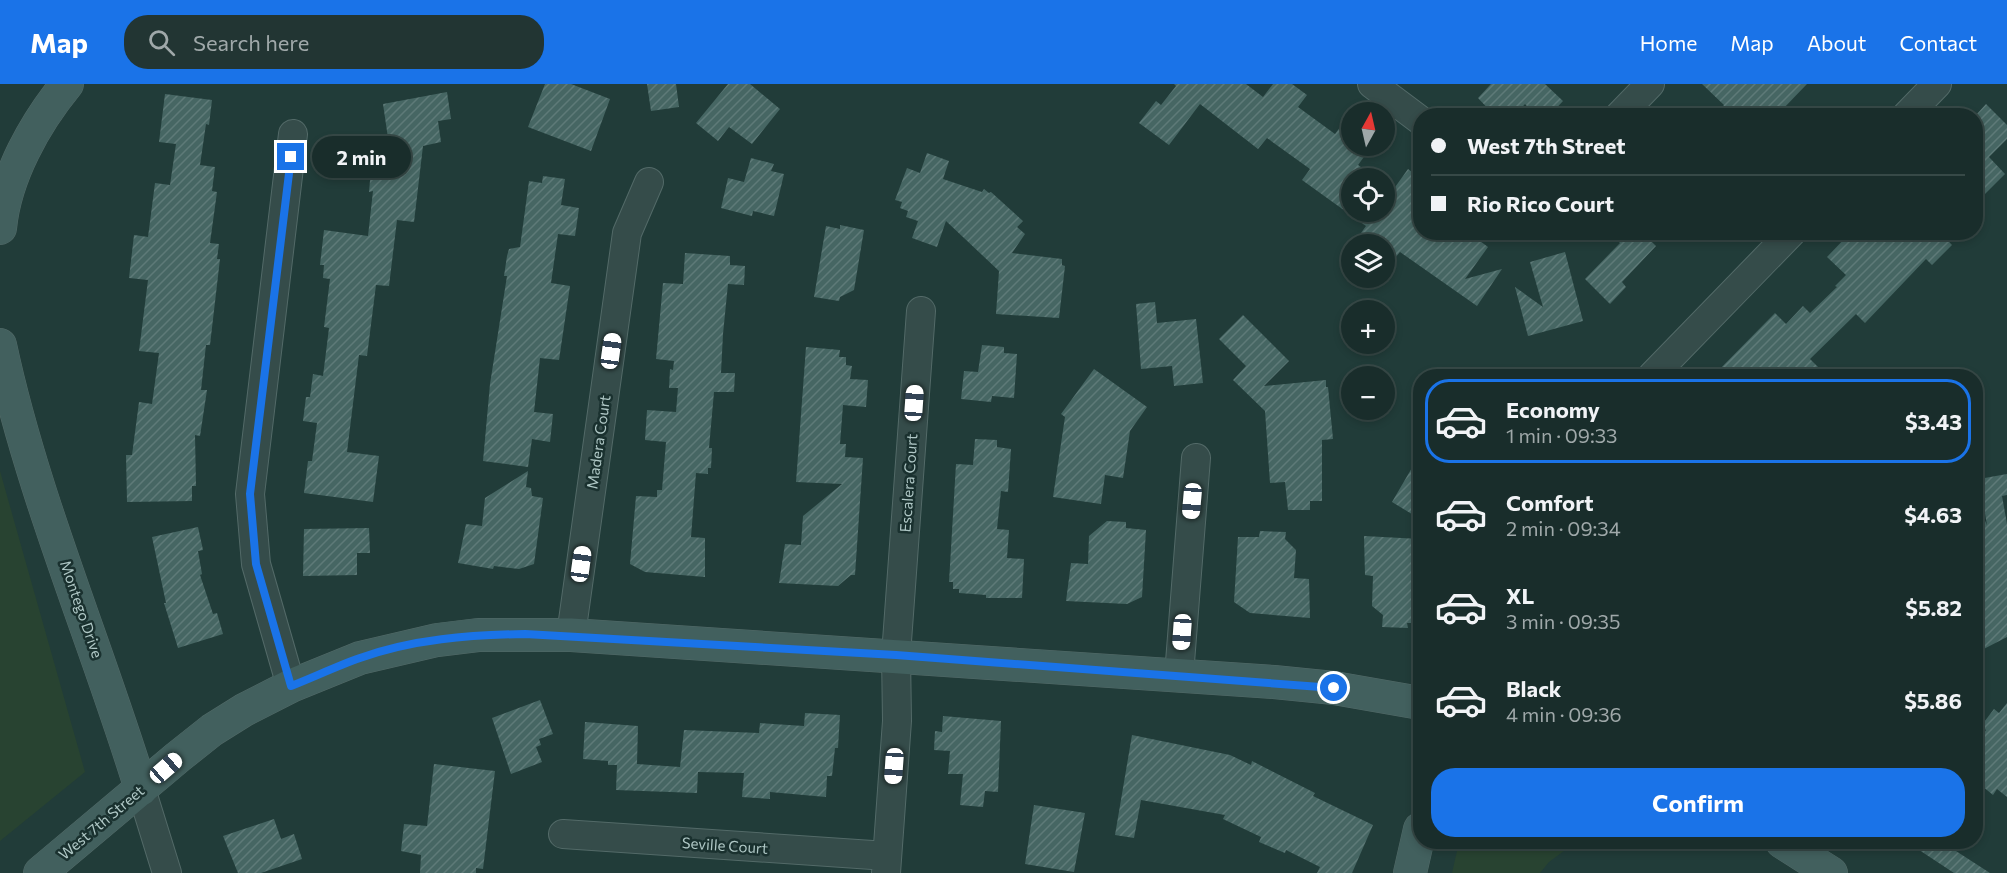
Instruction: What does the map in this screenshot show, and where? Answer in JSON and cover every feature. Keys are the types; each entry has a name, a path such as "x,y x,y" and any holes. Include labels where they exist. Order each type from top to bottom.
{"main road":[{"path":"0,228 1,213 18,163 50,105 67,84"},
{"name":"Montego Drive","path":"0,345 10,394 37,480 141,789"},
{"name":"West 7th Street","path":"40,873 212,730 291,686 360,658 437,640 478,635 571,635 896,655 1334,688 1413,701"},
{"path":"1410,873 1415,849"},
{"path":"1793,849 1831,873"}],"street":[{"path":"1372,84 1413,115"},
{"path":"1627,108 1650,84"},
{"path":"1914,108 1937,84"},
{"path":"291,686 256,564 250,494 293,134"},
{"name":"Madera Court","path":"571,635 627,233 649,182"},
{"path":"1659,369 1784,240"},
{"name":"Escalera Court","path":"887,864 897,720 896,655 921,311"},
{"path":"1179,675 1196,458"},
{"name":"Montego Drive","path":"141,789 167,873"},
{"name":"Seville Court","path":"563,834 887,864"}],"green space":[{"path":"0,471 85,772 0,841"},
{"path":"1457,849 1567,849 1549,862 1540,873 1452,873"}],"building":[{"path":"545,84 571,84 610,99 591,151 528,127"},
{"path":"647,84 676,84 679,107 651,111"},
{"path":"728,84 750,84 780,109 752,144 729,127 718,141 696,123"},
{"path":"1174,84 1246,84 1263,97 1273,84 1292,84 1307,95 1298,107 1335,134 1341,126 1341,156 1365,156 1358,165 1362,168 1341,168 1341,208 1302,180 1310,169 1267,138 1258,149 1200,104 1169,145 1139,123 1156,101 1161,105 1176,86"},
{"path":"1491,84 1545,84 1563,101 1556,108 1529,108 1525,104 1521,108 1487,108 1478,98"},
{"path":"1702,84 1807,84 1784,108 1721,108 1724,105"},
{"path":"447,92 451,119 438,121 441,142 423,146 414,222 397,220 389,286 376,285 367,356 359,355 347,452 379,456 373,502 304,493 308,461 312,461 317,423 303,421 306,397 310,397 313,374 323,376 329,328 324,327 330,279 323,278 324,265 320,265 324,230 368,236 373,191 369,192 371,169 393,172 383,104"},
{"path":"165,94 212,100 200,165 215,167 212,191 217,192 210,243 219,244 217,259 220,259 210,345 206,345 201,390 207,390 200,436 195,435 196,486 192,486 192,501 127,502 126,455 132,455 139,402 152,404 159,353 139,351 148,280 129,278 134,235 148,237 155,183 170,185 176,144 159,142"},
{"path":"1986,104 2007,125 2007,139 1989,157 2005,174 1983,196 1983,108"},
{"path":"927,153 949,161 943,179 982,192 984,189 991,192 1023,221 1017,227 1025,234 1012,253 1062,259 1062,265 1065,266 1059,318 996,314 999,271 946,221 937,247 912,238 918,221 906,217 908,211 900,208 902,202 895,200 907,168 920,173"},
{"path":"751,158 774,164 771,171 784,174 774,216 753,211 752,216 721,208 728,178 744,182"},
{"path":"1408,169 1413,173 1413,240 1479,240 1488,247 1465,279 1502,269 1477,306 1400,252 1395,258 1395,234 1362,234 1366,226 1360,222 1395,222 1395,187"},
{"path":"543,176 565,179 561,205 579,208 575,236 558,234 551,283 570,286 559,360 540,358 534,412 553,414 550,442 532,439 528,467 483,461 490,384 507,276 504,276 507,256 509,249 520,247 529,181 542,183"},
{"path":"840,225 864,230 854,290 840,297 839,301 814,297 826,226 840,229"},
{"path":"1617,240 1650,240 1656,246 1622,282 1626,287 1610,304 1585,279 1620,243"},
{"path":"1843,240 1947,240 1952,245 1932,265 1926,259 1865,323 1856,314 1810,359 1820,369 1720,369 1775,313 1786,324 1803,306 1810,313 1837,287 1835,286 1846,275 1827,257"},
{"path":"1565,252 1583,321 1528,336 1515,287 1543,307 1530,262"},
{"path":"685,253 730,256 730,265 745,266 744,285 728,284 723,334 721,373 735,373 734,392 714,392 709,448 712,448 711,468 708,468 708,474 696,473 691,537 705,538 705,577 645,572 630,564 636,496 657,497 657,490 662,490 666,442 645,440 647,410 676,412 678,388 669,388 670,369 673,370 674,361 656,359 663,283 683,284"},
{"path":"1155,302 1157,323 1196,319 1203,383 1174,386 1172,366 1141,369 1136,304"},
{"path":"1243,315 1289,361 1264,386 1326,380 1333,439 1322,440 1322,501 1310,501 1310,510 1288,510 1285,482 1270,483 1265,411 1233,380 1246,366 1219,339"},
{"path":"982,345 1004,347 1004,353 1017,354 1014,398 992,396 991,402 961,399 964,371 978,372"},
{"path":"806,347 840,350 839,357 846,357 846,365 852,366 850,379 868,380 866,407 843,405 840,444 846,444 845,457 863,458 855,575 851,575 838,586 779,583 785,544 801,545 803,516 842,484 796,482"},
{"path":"1094,369 1147,407 1130,431 1123,478 1105,475 1101,504 1053,497 1065,417 1061,414"},
{"path":"975,439 997,440 997,447 1011,449 1008,492 1001,491 997,529 1009,530 1007,558 1024,559 1022,598 986,598 986,595 959,593 959,589 953,589 953,582 949,582 956,464 973,465"},
{"path":"1413,466 1413,515 1392,502"},
{"path":"528,471 526,487 531,488 532,496 543,498 534,564 519,569 494,566 493,569 458,563 466,524 482,526 485,498"},
{"path":"2007,474 2007,495 2002,496 2007,524 2007,637 1983,649 1983,516 1987,525 1983,502 1983,478"},
{"path":"1107,521 1126,522 1126,528 1146,530 1142,597 1127,604 1066,601 1071,563 1088,564 1089,536"},
{"path":"198,527 203,550 198,551 202,574 200,575 213,614 217,613 223,634 178,648 164,603 166,603 152,537"},
{"path":"369,528 370,553 357,553 357,575 303,576 304,529"},
{"path":"1260,531 1286,532 1285,539 1296,550 1294,578 1309,579 1310,618 1250,613 1234,602 1238,537 1259,537"},
{"path":"1364,536 1413,539 1413,623 1407,623 1408,628 1382,627 1383,615 1372,606 1373,576 1365,575"},
{"path":"540,700 553,734 539,739 541,745 536,747 542,762 511,774 492,718"},
{"path":"2007,703 2007,797 1997,789 1993,795 1983,787 1983,734 1986,730 1983,723 1994,709 1999,713"},
{"path":"805,713 840,715 838,748 835,748 832,776 827,776 826,797 770,792 770,799 742,797 744,773 698,772 697,793 616,790 617,765 608,765 608,761 583,759 585,722 638,726 637,764 680,767 684,730 759,733 760,723 804,726"},
{"path":"943,716 1001,721 998,792 985,791 983,807 960,805 963,774 948,774 950,751 934,750 935,731 942,732"},
{"path":"1132,735 1230,755 1251,765 1252,761 1315,793 1313,796 1373,825 1352,873 1317,873 1320,867 1286,850 1285,853 1259,842 1261,837 1223,819 1225,815 1141,800 1134,838 1115,835"},
{"path":"434,764 495,771 483,869 476,868 476,873 420,873 421,855 401,851 404,824 427,826"},
{"path":"1034,805 1085,813 1074,872 1025,864"},
{"path":"274,819 281,839 294,834 302,859 261,873 238,873 223,836"},
{"path":"1918,849 1953,849 1990,873 1954,873"}],"route":[{"path":"291,157 250,494 251,530 256,564 291,686 360,658 396,648 478,635 525,634 896,655 1334,688"}]}
